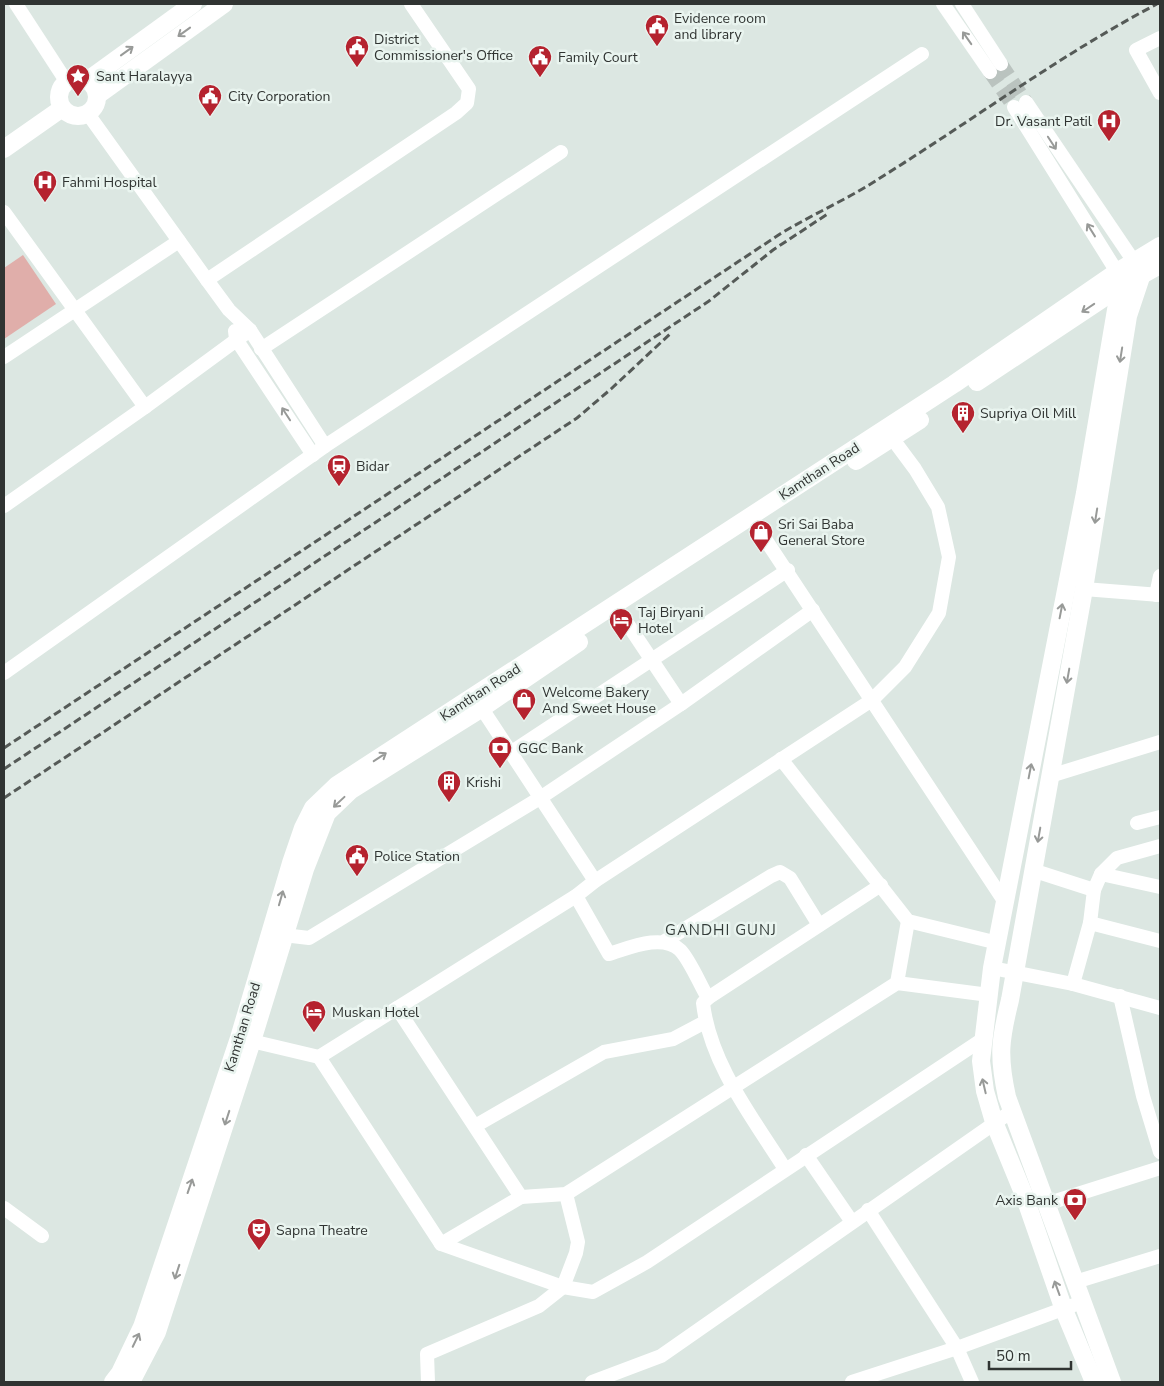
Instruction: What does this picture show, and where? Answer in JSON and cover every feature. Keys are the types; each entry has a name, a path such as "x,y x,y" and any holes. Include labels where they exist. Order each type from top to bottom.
{"main road":[{"path":"88,80 193,4"},
{"path":"98,95 224,4"},
{"path":"77,77 88,80 94,86 98,95 96,106 88,114 74,117 62,109 58,94 66,81 77,77"},
{"path":"4,149 62,109"},
{"name":"Kamthan Road","path":"478,702 754,520 1118,288 1138,268 1158,256"},
{"path":"1112,1382 1007,1097 1000,1058 1032,870 1084,589 1128,316 1138,268"},
{"path":"1094,1382 1064,1310 1024,1195 994,1122 981,1074 983,1040 992,968 1085,493 1118,288"},
{"name":"Kamthan Road","path":"128,1380 142,1327 181,1234 246,1040 278,934 290,864 313,808 337,785 478,702 621,614 754,520"}],"street":[{"path":"16,4 66,81"},
{"path":"207,280 456,113 467,103 469,89 412,4"},
{"path":"943,4 995,68 962,4"},
{"path":"1160,38 1136,50 1160,92"},
{"path":"4,673 325,446 922,54"},
{"path":"1118,288 1020,104 1138,268"},
{"path":"88,114 207,280 230,310 250,330 325,446"},
{"path":"261,349 561,152"},
{"path":"4,212 76,309 145,407"},
{"path":"4,357 179,241"},
{"path":"230,310 236,339 313,455"},
{"path":"4,506 145,407 250,330"},
{"path":"319,1057 576,896 595,881 872,700 905,666 939,613 949,557 938,507 888,434"},
{"path":"754,520 1006,904"},
{"path":"510,753 788,570"},
{"path":"1084,589 1158,595 1160,576"},
{"path":"278,934 309,938 540,798 681,704 813,610"},
{"path":"621,614 681,704"},
{"path":"478,702 595,881"},
{"path":"1050,776 1160,742"},
{"path":"781,759 908,921 998,943"},
{"path":"1137,823 1160,816"},
{"path":"1072,984 1090,923 1094,890 1102,874 1117,858 1160,846"},
{"path":"1032,870 1094,890"},
{"path":"576,896 609,954 631,947 665,942 780,872 790,878 819,925"},
{"path":"1102,874 1160,887"},
{"path":"786,1169 733,1087 705,1022 703,1003 881,885"},
{"path":"897,982 908,921"},
{"path":"1090,923 1160,942"},
{"path":"665,942 680,950 708,998"},
{"path":"992,968 1015,971 1072,984 1160,1008"},
{"path":"441,1244 521,1197 566,1194 897,982 988,995"},
{"path":"1120,996 1143,1096 1160,1152"},
{"path":"397,1008 521,1197"},
{"path":"475,1126 604,1052 626,1046 664,1042 705,1022"},
{"path":"246,1040 319,1057 441,1244 563,1287 594,1292 647,1262 806,1155 983,1040"},
{"path":"592,1382 662,1356 1012,1111"},
{"path":"806,1155 852,1222"},
{"path":"1046,1204 1160,1168"},
{"path":"428,1382 426,1354 539,1306 563,1287 576,1254 578,1242 566,1194"},
{"path":"4,1208 42,1236"},
{"path":"868,1210 957,1348 972,1382"},
{"path":"1075,1282 1160,1256"},
{"path":"852,1382 957,1348 1082,1302"}],"shaded area":[{"path":"23,255 56,304 4,339 4,268"}],"tunnel":[{"path":"1001,64 1026,102"},
{"path":"990,72 1014,107"}],"railway":[{"path":"4,748 780,234 868,186 1051,66 1157,4"},
{"path":"4,769 709,301 773,250 829,213"},
{"path":"4,798 577,418 671,333"}],"place":[{"name":"Evidence room and library","path":"657,47"},
{"name":"District Commissioner's Office","path":"357,68"},
{"name":"Family Court","path":"540,78"},
{"name":"Sant Haralayya","path":"78,97"},
{"name":"City Corporation","path":"210,117"},
{"name":"Dr. Vasant Patil","path":"1109,142"},
{"name":"Fahmi Hospital","path":"45,203"},
{"name":"Supriya Oil Mill","path":"963,434"},
{"name":"Bidar","path":"339,487"},
{"name":"Sri Sai Baba General Store","path":"761,553"},
{"name":"Taj Biryani Hotel","path":"621,641"},
{"name":"Welcome Bakery And Sweet House","path":"524,721"},
{"name":"GGC Bank","path":"500,769"},
{"name":"Krishi","path":"449,803"},
{"name":"Police Station","path":"357,877"},
{"name":"Muskan Hotel","path":"314,1033"},
{"name":"Axis Bank","path":"1075,1221"},
{"name":"Sapna Theatre","path":"259,1251"}],"district":[{"name":"GANDHI GUNJ","path":"721,930"}]}
